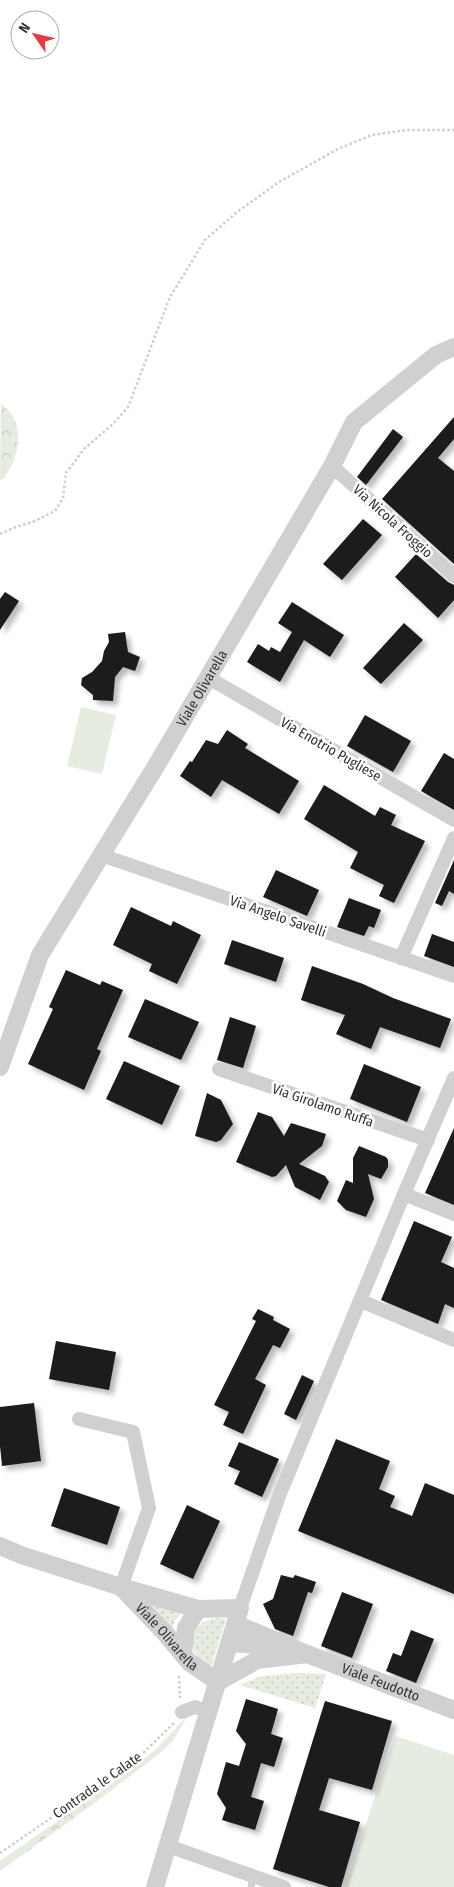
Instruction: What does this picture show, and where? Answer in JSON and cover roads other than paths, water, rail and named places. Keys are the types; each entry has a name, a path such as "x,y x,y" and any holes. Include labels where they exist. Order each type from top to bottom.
{"street":[{"name":"Viale Olivarella","path":"0,1067 40,955 159,760 332,466 354,422 436,355 454,348"},
{"name":"Via Nicola Froggio","path":"332,466 454,576"},
{"name":"Via Enotrio Pugliese","path":"207,678 454,820"},
{"path":"401,958 454,838"},
{"name":"Via Angelo Savelli","path":"101,855 454,976"},
{"name":"Via Girolamo Ruffa","path":"219,1069 428,1140"},
{"path":"155,1887 238,1616 279,1496 454,1078"},
{"path":"404,1194 454,1214"},
{"path":"361,1301 454,1340"},
{"path":"78,1419 132,1432 150,1508 121,1587"},
{"name":"Viale Olivarella","path":"0,1546 121,1587 198,1609 238,1616"},
{"name":"Viale Olivarella","path":"121,1587 166,1633 189,1662 218,1682"},
{"path":"180,1651 186,1628 198,1609"},
{"name":"Viale Feudotto","path":"238,1616 291,1647 307,1654 454,1710"},
{"path":"230,1643 291,1647"},
{"path":"218,1682 257,1660 307,1654"},
{"path":"182,1712 195,1707 209,1712"},
{"path":"168,1846 252,1882 284,1887"}]}
